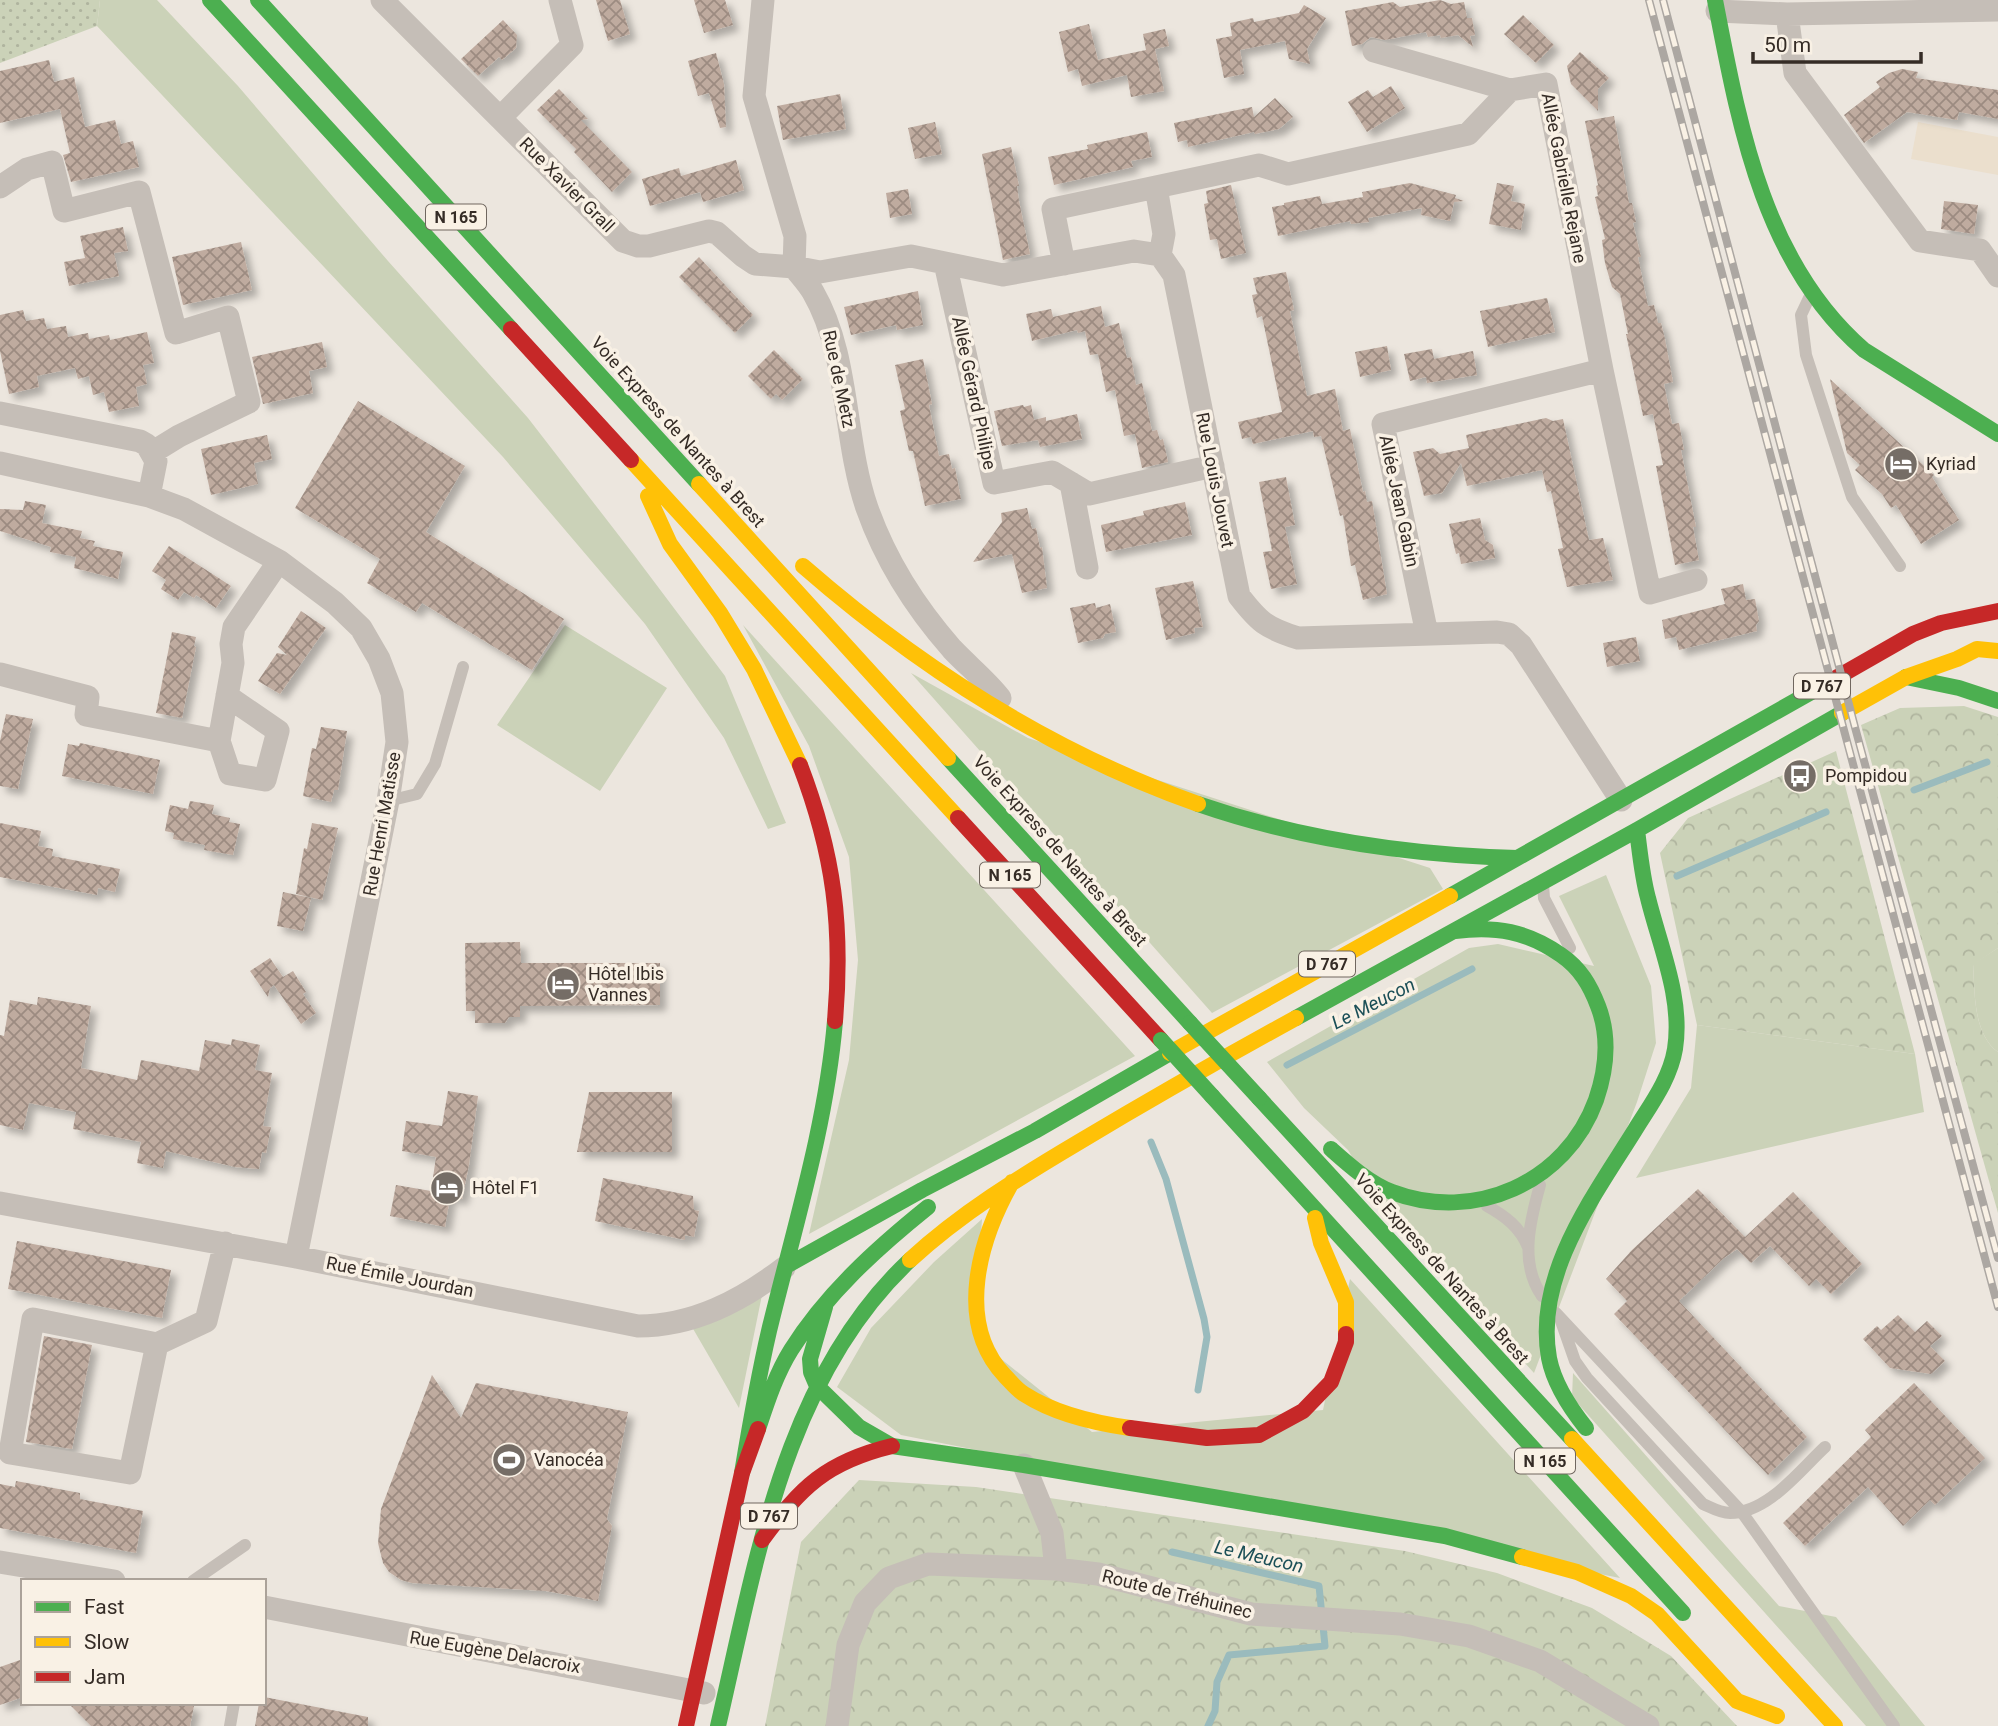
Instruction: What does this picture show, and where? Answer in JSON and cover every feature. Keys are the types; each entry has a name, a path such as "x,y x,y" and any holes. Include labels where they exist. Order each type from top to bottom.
{"main road":[{"name":"N 165","path":"210,0 1693,1624"},
{"name":"Voie Express de Nantes à Brest","path":"258,0 1835,1726"},
{"path":"1716,5 1754,174 1792,262 1811,295 1847,336 1873,357 1995,434"},
{"path":"654,435 690,449"},
{"path":"634,466 669,544 720,613 782,723 805,780 828,859 837,902 839,990 822,1111 748,1420 742,1473"},
{"path":"793,557 883,635 939,674 1019,722 1089,758 1167,792 1230,815 1298,833 1381,849 1456,857 1517,858"},
{"name":"D 767","path":"686,1726 742,1473 773,1385 790,1351 810,1322 856,1270 913,1218 1035,1131 1168,1053 1913,634 1941,622 1998,611"},
{"name":"D 767","path":"718,1726 762,1540 801,1419 817,1386 845,1338 873,1300 900,1270 969,1210 1179,1083 1455,931 1541,871 1637,830 1906,677 1977,649 1998,651"},
{"name":"D 767","path":"1957,659 1998,661"},
{"path":"1906,677 1959,688 1998,701"},
{"path":"1601,1472 1592,1435 1567,1402 1553,1373 1546,1342 1548,1304 1581,1218 1667,1079 1676,1039 1672,989 1647,898 1637,830"},
{"path":"1275,1114 1312,1130 1366,1178 1391,1192 1436,1203 1480,1202 1522,1186 1545,1172 1581,1133 1591,1114 1605,1070 1607,1044 1604,1018 1584,975 1548,945 1488,928 1455,931"},
{"path":"786,1266 1035,1131"},
{"path":"1012,1182 994,1217 977,1274 976,1312 995,1365 1022,1393 1053,1410 1108,1425 1207,1438 1259,1435 1303,1411 1331,1382 1346,1342 1346,1302 1321,1243 1312,1206"},
{"path":"825,1307 810,1359 811,1372 817,1386 859,1427 892,1446"},
{"path":"762,1540 785,1507 823,1472 844,1460 892,1446 1024,1465 1445,1536 1577,1572 1631,1596 1657,1614 1737,1701 1781,1721"},
{"path":"1749,1685 1781,1721"}],"street":[{"name":"Rue Xavier Grall","path":"382,0 623,241 649,246 709,231 718,233 755,264 794,267"},
{"path":"500,118 572,45 560,0"},
{"path":"763,0 754,96 795,236 794,267 820,272 911,256 1003,275 1134,251 1160,255 1164,234 1156,187"},
{"path":"1716,5 1787,14 1998,10"},
{"path":"1787,14 1796,73 1920,242 1980,250 1998,276"},
{"path":"1064,264 1053,209 1259,165 1288,174 1468,134 1510,90 1374,51"},
{"name":"Allée Gabrielle Rejane","path":"1510,90 1546,84 1602,370 1650,593 1696,580"},
{"path":"0,187 27,169 52,163 64,211 139,192 176,332 228,317 249,401 153,452"},
{"name":"Rue Louis Jouvet","path":"1160,255 1174,275 1239,596 1257,620 1298,638 1497,632 1509,634 1521,645 1621,800"},
{"name":"Allée Gérard Philipe","path":"945,263 994,483 1052,471 1089,494 1213,466"},
{"name":"Rue de Metz","path":"794,267 811,288 829,326 858,477 867,509 896,571 920,609 952,648 995,691 1019,722"},
{"name":"Allée Jean Gabin","path":"1427,634 1383,424 1602,370"},
{"path":"0,413 140,441 153,452 156,461 149,496"},
{"name":"Rue Henri Matisse","path":"0,463 149,496 184,509 279,561 335,603 360,628 379,659 392,693 397,742 388,801 296,1256"},
{"path":"1071,483 1087,568"},
{"path":"227,696 278,732 265,780 230,774 219,741 227,696 233,663 231,643 234,627 279,561"},
{"path":"0,674 88,697 86,715 219,741"},
{"name":"Rue Émile Jourdan","path":"0,1203 296,1256 638,1326 661,1326 716,1310 756,1289 786,1266"},
{"path":"157,1344 130,1473 5,1457 33,1320 157,1344 206,1321 225,1243"},
{"path":"1024,1465 1052,1533 1056,1569"},
{"path":"0,1562 102,1579"},
{"name":"Route de Tréhuinec","path":"837,1726 848,1645 865,1603 889,1578 928,1564 1056,1569 1098,1574 1251,1614 1400,1624 1469,1636 1540,1661 1648,1726"},
{"name":"Rue Eugène Delacroix","path":"266,1607 726,1698"}],"lane":[{"path":"1811,295 1801,316 1806,355 1852,497 1900,566"},
{"path":"388,801 417,794 435,764 463,667"},
{"path":"1575,826 1568,843 1541,871 1545,898 1584,975"},
{"path":"1528,1247 1534,1206 1545,1172"},
{"path":"1480,1202 1514,1225 1524,1236 1532,1279 1548,1304 1741,1511 1894,1726"},
{"path":"1560,1317 1575,1361 1587,1377 1703,1504 1731,1513 1762,1503 1825,1447"},
{"path":"196,1579 246,1545"},
{"path":"230,1726 234,1705"}],"green space":[{"path":"0,0 100,0 97,26 0,63"},
{"path":"100,0 157,0 238,86 388,261 528,418 725,676 786,823 768,829 724,738 645,624 503,457 97,26"},
{"path":"565,625 667,688 600,791 497,725"},
{"path":"743,625 1135,1056 809,1234 849,1060 858,960 849,857 809,746"},
{"path":"911,673 1028,738 1430,868 1443,889 1212,1013"},
{"path":"1964,706 1998,717 1998,948 1973,965 1975,1000 1980,1024 1984,1035 1998,1052 1998,1213 1861,725 1900,708"},
{"path":"1836,751 1915,1054 1697,1025 1660,853 1688,818"},
{"path":"1606,875 1651,986 1656,1043 1637,1102 1534,1373 1380,1204 1348,1150 1304,1108 1267,1062 1469,948 1498,944 1594,966 1559,896"},
{"path":"1998,948 1998,1052 1984,1035 1980,1024 1975,1000 1973,964"},
{"path":"1697,1025 1915,1054 1924,1112 1636,1178 1691,1088"},
{"path":"982,1219 974,1337 1092,1432 1323,1410 1350,1279 1620,1578 901,1435 837,1387 871,1328 934,1262"},
{"path":"762,1295 739,1408 692,1327"},
{"path":"1573,1373 1779,1606 1836,1617 1925,1726 1866,1726 1572,1397"},
{"path":"859,1480 976,1487 1405,1551 1497,1573 1592,1608 1671,1656 1737,1726 765,1726 801,1542"}],"shaded area":[{"path":"1918,122 1998,137 1998,175 1911,159"}],"building":[{"path":"596,0 620,0 630,34 608,41"},
{"path":"694,0 725,0 733,25 704,33"},
{"path":"1440,0 1451,4 1464,2 1467,18 1472,18 1475,35 1470,36 1473,47 1458,35 1428,37 1426,32 1385,40 1371,37 1362,44 1352,46 1345,11 1393,2 1400,7"},
{"path":"1304,5 1326,18 1307,49 1310,64 1289,59 1285,41 1240,50 1244,74 1224,78 1216,39 1232,36 1230,23 1253,18 1254,22 1299,13"},
{"path":"1523,15 1554,45 1536,63 1504,34"},
{"path":"503,20 517,35 516,48 502,60 499,57 478,76 461,59"},
{"path":"1089,24 1098,60 1146,50 1143,34 1165,29 1169,46 1155,49 1164,91 1131,97 1127,75 1082,86 1078,69 1068,72 1059,32"},
{"path":"1580,52 1609,78 1598,89 1598,111 1571,84 1567,66"},
{"path":"716,53 724,84 726,127 720,128 709,93 698,96 688,61"},
{"path":"49,60 54,82 74,77 85,127 115,120 121,144 133,141 139,167 71,182 63,155 70,153 60,109 0,123 0,71"},
{"path":"1902,69 1918,72 1916,78 1998,90 1998,119 1959,112 1957,120 1907,112 1864,143 1844,115 1880,87 1876,82 1889,73"},
{"path":"1391,86 1405,108 1367,132 1348,102 1368,90 1373,97"},
{"path":"559,89 588,119 581,120 632,172 612,192 574,152 576,149 537,110"},
{"path":"840,94 846,129 783,140 777,106"},
{"path":"1275,98 1293,117 1279,129 1188,147 1187,140 1178,142 1174,123 1252,107 1254,117"},
{"path":"1614,116 1629,203 1632,203 1636,222 1633,223 1648,306 1654,305 1665,339 1673,382 1664,384 1672,424 1679,423 1684,450 1681,450 1696,527 1693,527 1699,560 1675,565 1656,466 1663,465 1653,414 1643,416 1620,294 1612,287 1605,263 1602,240 1605,239 1595,197 1598,196 1598,185 1585,121"},
{"path":"935,122 942,154 915,159 908,128"},
{"path":"1147,132 1152,157 1131,161 1133,167 1054,185 1048,157"},
{"path":"1011,147 1030,254 1003,260 982,154"},
{"path":"736,160 744,190 703,202 700,192 650,206 642,179 679,168 681,176"},
{"path":"1410,183 1456,195 1455,198 1464,201 1454,202 1450,221 1421,215 1422,208 1368,218 1369,222 1351,224 1350,221 1278,236 1272,207 1320,196 1322,204 1363,197 1362,192"},
{"path":"1497,183 1514,186 1511,201 1525,204 1521,230 1489,224"},
{"path":"1231,185 1246,253 1221,259 1217,239 1210,240 1204,204 1208,203 1206,191"},
{"path":"908,189 912,214 890,218 886,193"},
{"path":"1944,201 1978,205 1974,234 1941,229"},
{"path":"123,227 128,251 114,253 119,276 69,286 64,262 85,258 80,236"},
{"path":"241,242 252,290 183,305 172,257"},
{"path":"699,257 753,315 735,333 679,277"},
{"path":"1286,272 1294,310 1290,311 1307,396 1335,389 1343,431 1350,429 1363,492 1365,491 1367,502 1372,501 1387,594 1363,600 1355,565 1351,566 1343,515 1340,516 1321,436 1314,437 1313,431 1253,444 1251,437 1242,439 1238,422 1282,412 1262,316 1257,318 1252,295 1257,294 1253,278"},
{"path":"918,291 923,325 897,330 896,325 851,335 844,307"},
{"path":"1547,298 1555,332 1488,347 1480,311"},
{"path":"1101,306 1105,327 1119,323 1127,358 1131,357 1136,385 1142,383 1152,431 1157,430 1160,440 1163,439 1168,462 1142,468 1135,434 1124,436 1115,390 1106,392 1098,354 1090,355 1085,331 1078,333 1077,330 1032,341 1026,314 1051,309 1053,317"},
{"path":"23,310 26,321 44,318 47,329 66,326 68,337 88,333 89,339 109,335 110,340 147,332 154,363 143,365 147,384 136,387 139,406 109,412 104,392 93,395 89,376 78,379 75,368 37,376 39,387 9,394 0,351 0,315"},
{"path":"322,342 327,367 309,371 313,393 263,404 252,357"},
{"path":"1387,346 1391,370 1360,377 1355,352"},
{"path":"1432,349 1434,359 1473,351 1477,375 1427,383 1426,377 1410,381 1404,354"},
{"path":"774,350 803,379 782,400 776,394 771,399 748,376"},
{"path":"923,359 939,456 949,454 952,469 955,468 961,499 925,506 913,451 909,451 900,411 905,409 895,365"},
{"path":"1830,379 1934,475 1932,477 1959,520 1921,544 1896,505 1891,508 1882,494 1855,470 1860,465 1847,453"},
{"path":"358,401 465,466 426,532 564,619 532,670 422,603 416,612 367,583 380,559 295,508"},
{"path":"1031,405 1034,420 1046,417 1046,421 1077,414 1082,439 1040,447 1038,440 1002,446 994,411"},
{"path":"1546,418 1553,421 1563,419 1589,540 1603,538 1613,580 1567,587 1558,549 1563,548 1551,491 1547,492 1542,470 1467,486 1461,463 1442,493 1424,496 1413,452 1433,448 1440,454 1469,448 1466,435"},
{"path":"267,435 272,459 254,463 258,484 211,495 201,449"},
{"path":"1286,477 1295,525 1285,527 1297,584 1271,589 1263,552 1272,551 1259,482"},
{"path":"25,501 46,505 42,523 82,531 80,538 95,541 93,546 123,552 118,579 74,568 76,557 50,552 51,547 0,531 0,509 23,510"},
{"path":"1185,502 1192,535 1106,552 1101,525 1144,515 1143,511"},
{"path":"1027,508 1032,529 1036,528 1040,548 1042,547 1047,588 1022,593 1012,554 973,562 1002,522 1001,513"},
{"path":"1480,518 1485,540 1493,545 1495,558 1461,564 1449,524"},
{"path":"169,546 231,586 216,608 196,595 194,598 184,592 178,600 161,589 166,580 152,571"},
{"path":"1193,581 1203,627 1194,628 1195,633 1166,640 1155,588"},
{"path":"1743,584 1746,600 1755,599 1759,621 1756,625 1757,631 1679,650 1676,637 1665,639 1662,620 1725,604 1721,589"},
{"path":"1095,603 1096,608 1110,604 1116,632 1105,634 1103,638 1078,643 1070,608"},
{"path":"301,611 326,628 280,694 258,681 277,653 287,655 278,647"},
{"path":"172,632 196,637 182,718 156,713"},
{"path":"1636,637 1640,661 1607,667 1603,643"},
{"path":"6,714 33,719 18,789 0,786 0,741"},
{"path":"321,727 347,731 338,790 334,790 331,802 303,796 312,748 316,749"},
{"path":"80,743 160,760 153,794 62,776 68,744 79,746"},
{"path":"190,801 214,805 212,814 230,818 229,822 240,824 233,855 204,850 205,845 173,839 174,833 165,831 170,805 188,809"},
{"path":"0,823 41,831 38,846 53,849 52,856 120,869 115,892 98,888 97,895 0,877"},
{"path":"312,823 338,828 322,900 296,894 304,848 307,849"},
{"path":"283,892 311,898 303,931 277,926"},
{"name":"Hôtel Ibis Vannes","path":"520,942 521,963 660,963 660,1005 520,1006 520,1017 509,1017 505,1023 475,1023 475,1011 466,1011 465,943"},
{"path":"270,958 283,977 293,971 306,992 303,994 316,1013 301,1024 274,985 270,988 268,997 250,971"},
{"path":"38,997 91,1006 81,1068 137,1080 141,1060 199,1071 205,1040 231,1045 232,1039 260,1045 255,1070 272,1073 263,1126 271,1127 266,1153 262,1152 259,1169 235,1167 166,1151 163,1168 137,1163 141,1142 73,1129 76,1112 29,1103 23,1130 0,1125 0,1035 4,1036 10,1000 37,1005"},
{"path":"448,1091 478,1096 462,1199 450,1197 445,1227 390,1216 396,1185 431,1191 436,1157 402,1151 406,1121 442,1126"},
{"path":"589,1092 672,1092 672,1152 577,1152"},
{"path":"603,1178 693,1196 694,1210 699,1211 694,1237 685,1235 685,1240 595,1221"},
{"path":"1698,1189 1745,1237 1793,1192 1862,1264 1831,1294 1816,1279 1809,1286 1770,1246 1751,1263 1737,1249 1679,1301 1807,1437 1768,1475 1614,1314 1627,1301 1606,1279 1632,1250"},
{"path":"17,1241 171,1270 162,1318 8,1289"},
{"path":"1898,1315 1915,1332 1927,1321 1942,1336 1930,1346 1945,1361 1931,1374 1890,1368 1863,1339 1877,1326 1881,1330"},
{"path":"44,1336 92,1345 72,1449 26,1442"},
{"name":"Vanocéa","path":"432,1375 461,1418 476,1383 628,1412 607,1519 612,1526 598,1601 546,1591 412,1583 389,1572 383,1563 378,1543 381,1509"},
{"path":"1914,1383 1985,1458 1935,1505 1930,1500 1903,1526 1868,1487 1805,1546 1783,1523 1871,1437 1865,1430"},
{"path":"16,1481 80,1493 80,1499 143,1511 136,1553 0,1528 0,1484 15,1487"},
{"path":"21,1660 21,1698 0,1705 0,1667"},
{"path":"266,1697 368,1717 368,1726 255,1726 259,1705 266,1705"},
{"path":"70,1705 194,1706 190,1726 91,1726"}],"waterway":[{"name":"Le Meucon","path":"1914,790 1987,762"},
{"name":"Le Meucon","path":"1677,876 1826,812"},
{"name":"Le Meucon","path":"1287,1065 1472,969"},
{"name":"Le Meucon","path":"1151,1142 1166,1179 1204,1319 1207,1337 1198,1390"},
{"name":"Le Meucon","path":"1172,1552 1319,1586 1325,1646 1229,1655 1217,1682 1215,1711 1208,1726"}],"railway":[{"path":"1649,0 1998,1307"},
{"path":"1663,0 1998,1258"}],"traffic: fast":[{"path":"210,0 511,329"},
{"path":"258,0 699,484"},
{"path":"1715,0 1746,142 1779,234 1801,276 1830,315 1864,350 1998,434"},
{"path":"1906,677 1959,688 1998,701"},
{"path":"1450,896 1829,682"},
{"path":"1296,1018 1637,830 1842,713"},
{"path":"948,758 1190,1023"},
{"path":"1198,804 1276,827 1356,843 1436,853 1517,858"},
{"path":"1586,1428 1563,1395 1551,1368 1547,1327 1550,1297 1559,1267 1586,1209 1669,1071 1677,1030 1673,992 1646,890 1637,830"},
{"path":"1331,1149 1367,1179 1392,1192 1423,1200 1454,1202 1485,1198 1514,1189 1540,1174 1563,1154 1582,1129 1600,1088 1606,1053 1602,1018 1588,984 1574,966 1536,940 1498,930 1455,931"},
{"path":"742,1473 765,1349 817,1139 835,1021"},
{"path":"1190,1023 1259,1098"},
{"path":"1161,1040 1212,1096"},
{"path":"786,1266 1035,1131 1170,1053"},
{"path":"1212,1096 1683,1613"},
{"path":"1259,1098 1572,1439"},
{"path":"758,1429 772,1388 805,1329 854,1273 928,1207"},
{"path":"718,1726 762,1539 803,1417 832,1360 867,1308 910,1260"},
{"path":"825,1307 810,1359 811,1372 817,1386 859,1427 892,1446 1024,1465 1445,1536 1522,1557"}],"traffic: slow":[{"path":"631,460 958,818"},
{"path":"699,484 948,758"},
{"path":"648,496 670,544 720,613 754,669 800,765"},
{"path":"803,566 893,639 989,704 1091,759 1198,804"},
{"path":"1842,713 1906,677 1977,649 1998,651"},
{"path":"1170,1053 1450,896"},
{"path":"910,1260 970,1211 1035,1169 1160,1094 1296,1018"},
{"path":"1012,1182 990,1228 977,1280 976,1306 980,1331 989,1354 1016,1388 1036,1401 1075,1417 1130,1428"},
{"path":"1315,1218 1321,1243 1346,1302 1346,1334"},
{"path":"1572,1439 1835,1726"},
{"path":"1522,1557 1577,1572 1631,1596 1657,1614 1737,1701 1777,1716"}],"traffic: jam":[{"path":"511,329 631,460"},
{"path":"1829,682 1913,634 1941,623 1998,611"},
{"path":"800,765 821,829 833,891 838,953 835,1021"},
{"path":"958,818 1161,1040"},
{"path":"1130,1428 1207,1438 1259,1435 1303,1411 1331,1382 1346,1342 1346,1334"},
{"path":"686,1726 742,1473 758,1429"},
{"path":"762,1540 789,1505 817,1479 849,1460 892,1446"}],"place":[{"name":"Kyriad","path":"1901,464"},
{"name":"Pompidou","path":"1800,776"},
{"name":"Hôtel Ibis Vannes","path":"563,984"},
{"name":"Hôtel F1","path":"447,1188"},
{"name":"Vanocéa","path":"509,1460"}]}
